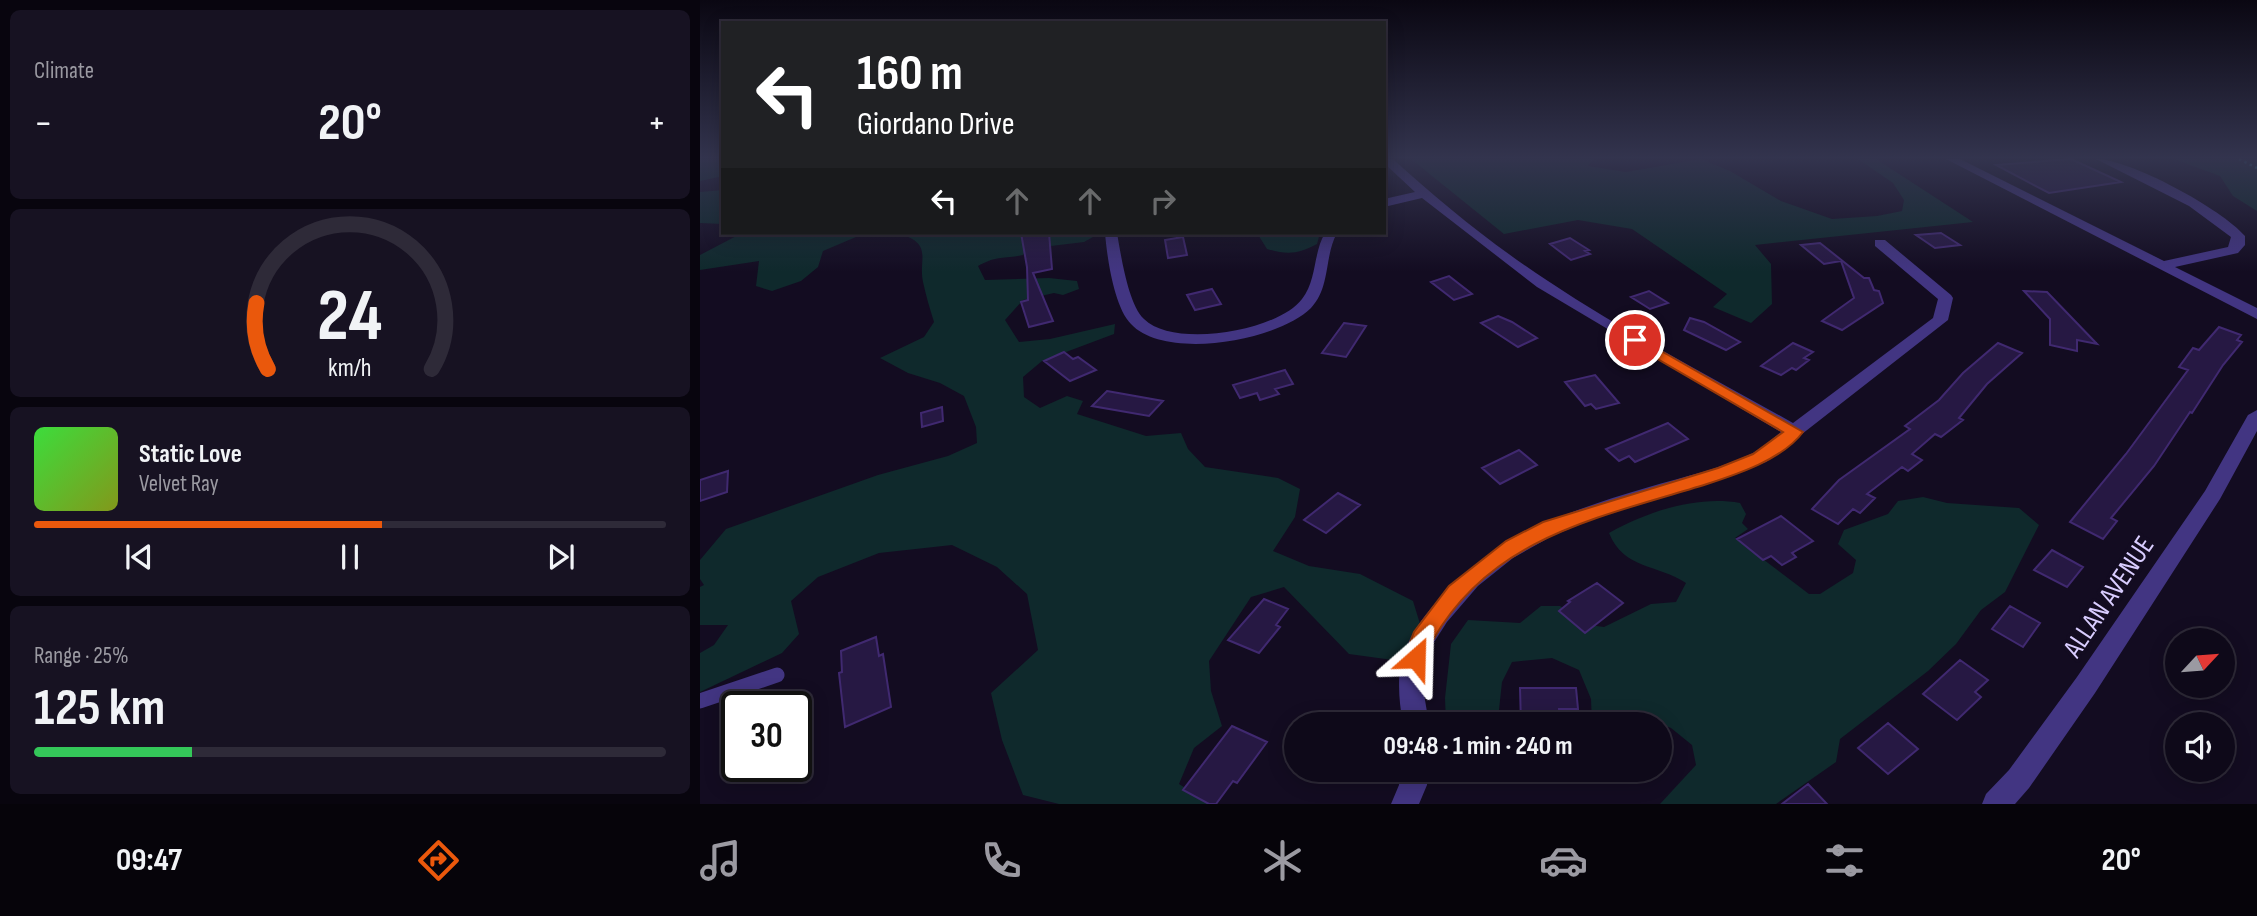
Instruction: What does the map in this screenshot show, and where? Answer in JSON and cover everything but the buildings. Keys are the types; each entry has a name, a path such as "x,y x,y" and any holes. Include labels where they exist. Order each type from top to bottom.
{"street":[{"path":"1386,203 1413,197"},
{"path":"1427,197 1542,284 1658,355 1795,432"},
{"path":"2025,197 2257,314"},
{"path":"2162,266 2233,250 2238,246 2238,236 2178,197"},
{"path":"1111,235 1130,310 1137,322 1150,331 1175,338 1202,339 1227,338 1250,332 1273,324 1305,306 1312,295 1330,235"},
{"path":"1414,712 1410,678 1421,639 1456,591 1513,546 1550,526 1724,472 1759,458 1940,320 1946,298 1880,243"},
{"name":"ALLAN AVENUE","path":"1996,804 2019,779 2086,685 2213,494 2257,415"},
{"path":"1405,804 1413,782"}],"lane":[{"path":"700,701 777,675"}],"green space":[{"path":"700,197 721,197 721,224 700,223"},
{"path":"1458,197 1773,197 1832,219 1877,216 1902,211 1904,200 1902,197 1934,197 1973,222 1755,245 1771,264 1772,304 1751,323 1713,307 1727,294 1632,229 1578,220 1504,234"},
{"path":"2234,197 2257,197 2257,211"},
{"path":"738,235 868,235 856,237 823,251 818,267 801,281 772,291 756,286 759,261 700,270 700,255"},
{"path":"904,235 1092,235 1093,237 1084,242 1026,249 1023,255 995,259 978,266 985,280 1049,278 1077,281 1079,289 1063,295 1054,293 1023,300 1005,320 1019,342 1050,339 1115,324 1114,334 1042,361 1023,377 1024,397 1040,408 1067,396 1083,401 1077,414 1146,436 1181,433 1188,449 1205,467 1278,478 1300,489 1295,517 1273,551 1309,566 1360,574 1413,601 1421,627 1400,661 1349,654 1284,587 1251,597 1209,661 1211,691 1222,726 1194,748 1179,784 1211,804 1059,804 1023,795 1002,740 991,693 1038,650 1027,594 997,567 952,545 879,553 818,577 791,601 799,634 782,653 700,692 700,653 714,645 728,625 700,625 700,587 704,585 700,579 700,560 726,529 878,475 948,456 977,443 976,427 964,396 940,383 908,373 880,358 924,337 934,322 923,282 922,253 916,242"},
{"path":"1258,235 1319,235 1317,244 1299,252 1287,253 1267,249"},
{"path":"1923,497 1947,503 2019,508 2039,525 2005,592 1981,610 1956,644 1928,671 1840,739 1836,762 1776,804 1660,804 1696,765 1692,745 1672,729 1672,712 1592,712 1591,699 1579,670 1552,658 1512,662 1502,682 1499,712 1446,712 1451,644 1468,620 1520,623 1541,606 1560,606 1589,625 1604,627 1651,604 1676,602 1686,583 1623,554 1609,533 1623,525 1655,512 1689,503 1740,503 1746,514 1742,523 1748,529 1735,538 1809,594 1820,594 1853,573 1856,560 1838,544 1844,530 1888,514 1898,501"}],"route":[{"path":"1416,658 1421,639 1456,591 1513,546 1550,526 1724,472 1759,458 1795,432 1635,340"}]}
